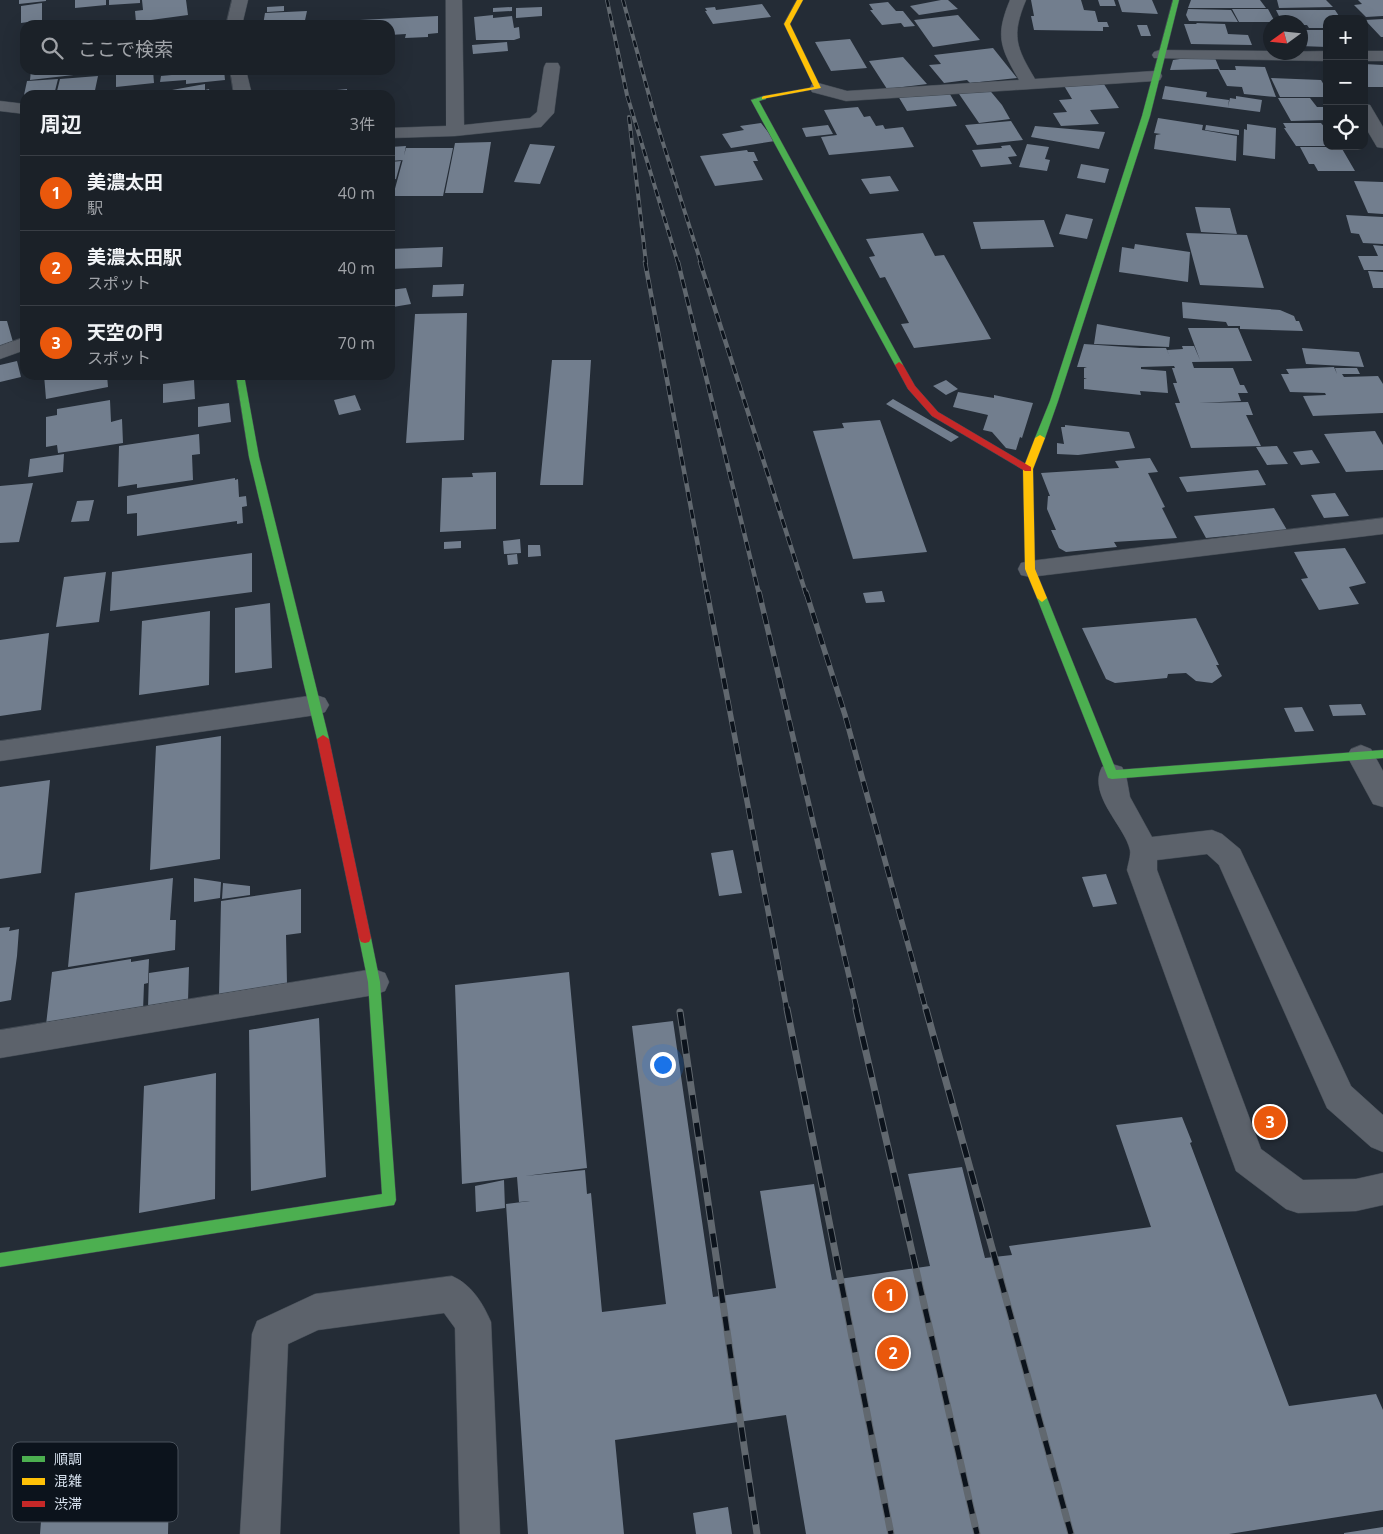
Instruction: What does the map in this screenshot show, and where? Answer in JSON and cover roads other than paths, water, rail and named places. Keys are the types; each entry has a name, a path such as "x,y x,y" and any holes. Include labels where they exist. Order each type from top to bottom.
{"street":[{"path":"235,20 240,0"},
{"path":"454,0 454,131"},
{"path":"800,0 787,24 818,88"},
{"path":"1018,0 1008,22 1008,45 1030,84"},
{"path":"1176,0 1154,76 1146,116 1054,401 1028,469 1030,569 1112,775 1116,797 1144,850 1142,870 1248,1160 1298,1197 1356,1195 1383,1189"},
{"path":"1160,55 1323,56"},
{"path":"1368,56 1383,56"},
{"path":"395,133 454,131 534,123 544,113 552,67"},
{"path":"239,75 243,90"},
{"path":"1028,469 934,414 911,387 755,100 818,88 846,96 1154,76"},
{"path":"0,106 20,108"},
{"path":"1368,116 1383,143"},
{"path":"0,353 20,345"},
{"path":"0,1260 389,1200 374,982 316,705 254,457 241,380"},
{"path":"1030,569 1383,526"},
{"path":"0,752 316,705"},
{"path":"1112,775 1372,755 1383,796"},
{"path":"1144,850 1212,842 1230,857 1339,1097 1383,1136"},
{"path":"0,1044 374,982"},
{"path":"260,1534 270,1334 315,1312 452,1294 473,1322 480,1534"}],"railway":[{"path":"607,0 627,95 678,263"},
{"path":"623,0 656,121 701,263"},
{"path":"629,117 646,263"},
{"path":"645,262 707,594"},
{"path":"678,262 759,594"},
{"path":"700,262 806,594"},
{"path":"707,592 787,1010"},
{"path":"759,592 857,1010"},
{"path":"806,592 845,715 926,1010"},
{"path":"787,1009 891,1534"},
{"path":"856,1009 977,1534"},
{"path":"926,1009 1071,1534"},
{"path":"680,1012 757,1534"}],"place":[{"name":"天空の門","path":"1270,1122"},
{"name":"美濃太田","path":"890,1295"},
{"name":"美濃太田駅","path":"893,1353"}]}
